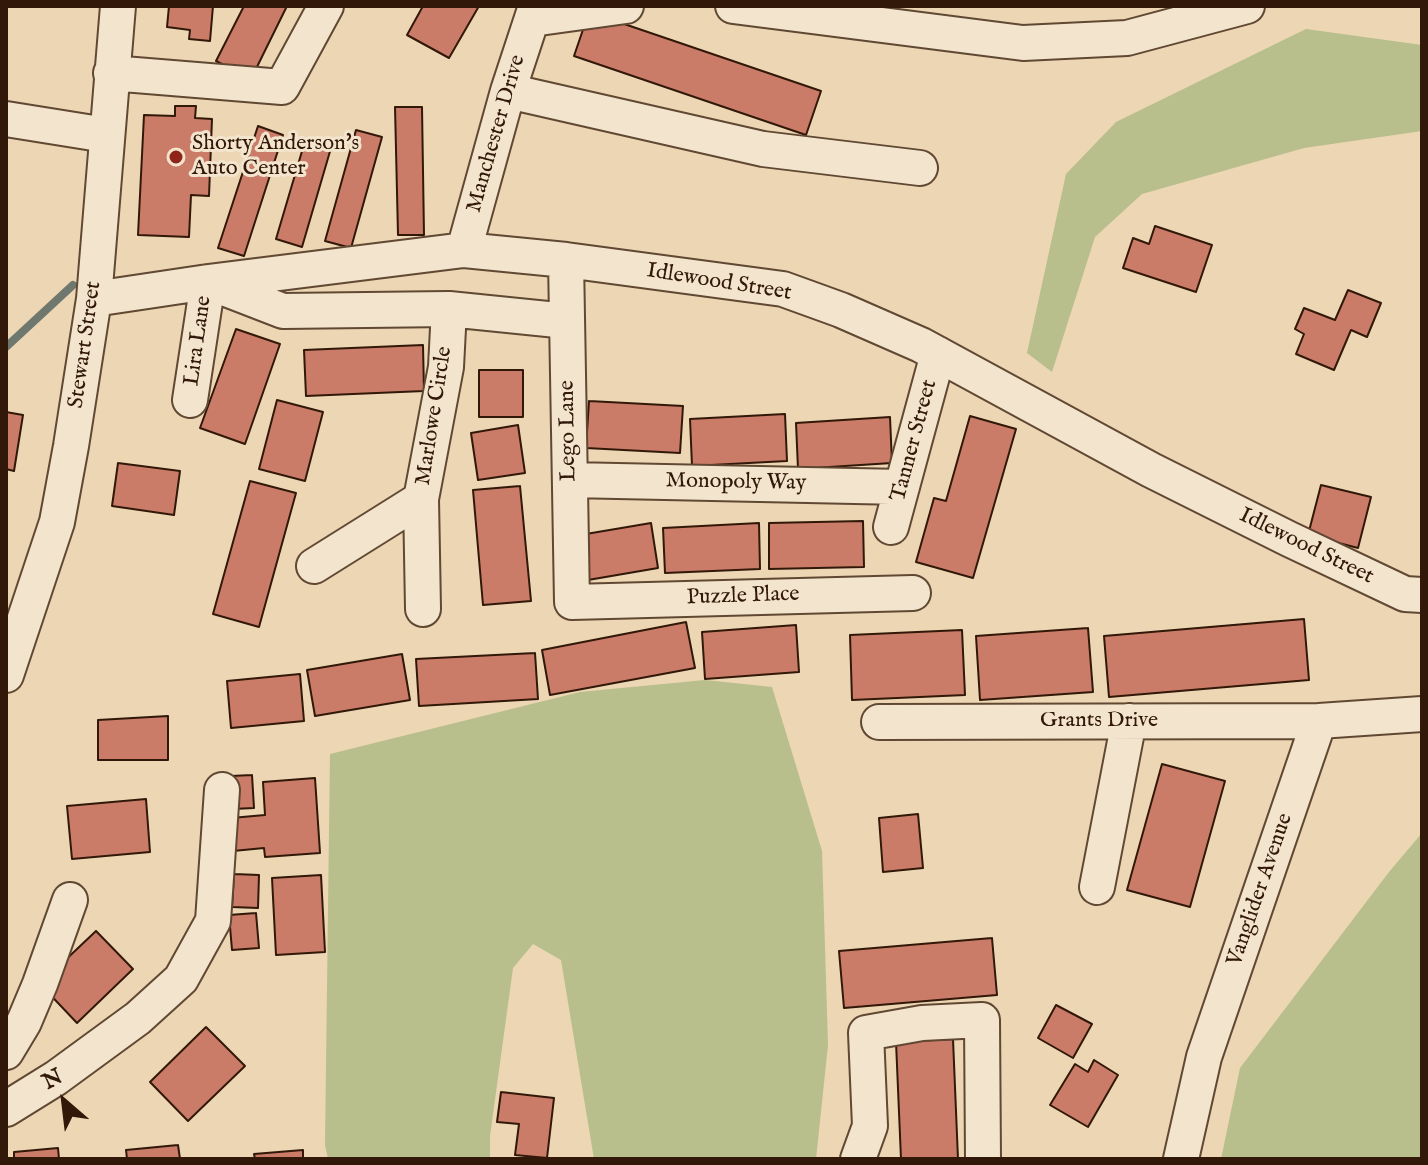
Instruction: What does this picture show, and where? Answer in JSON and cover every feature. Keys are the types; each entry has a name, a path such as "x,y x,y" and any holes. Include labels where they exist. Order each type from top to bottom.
{"street":[{"name":"Stewart Street","path":"6,675 57,522 94,299 118,6"},
{"path":"111,73 282,87 326,6"},
{"name":"Manchester Drive","path":"464,250 508,91 534,12 626,6"},
{"path":"733,6 1023,43 1127,38 1247,6"},
{"path":"508,91 763,149 920,168"},
{"path":"6,119 106,135"},
{"name":"Idlewood Street","path":"94,299 464,250 566,260 783,289 841,310 938,354 1151,470 1289,539 1405,594 1422,595"},
{"name":"Lego Lane","path":"566,260 572,602"},
{"path":"208,282 283,311 449,309 567,321"},
{"name":"Lira Lane","path":"190,400 208,282"},
{"name":"Marlowe Circle","path":"314,566 421,499 446,367 449,309"},
{"name":"Tanner Street","path":"891,527 938,354"},
{"name":"Monopoly Way","path":"570,480 902,487"},
{"path":"421,499 423,609"},
{"name":"Puzzle Place","path":"572,602 913,593"},
{"path":"1319,721 1422,714"},
{"path":"1097,887 1129,721"},
{"name":"Grants Drive","path":"879,722 1319,721"},
{"name":"Vanglider Avenue","path":"1181,1159 1204,1057 1319,721"},
{"path":"6,1109 56,1078 138,1018 181,979 213,921 222,790"},
{"path":"6,1052 24,1022 70,900"},
{"path":"858,1159 870,1126 866,1033 922,1023 982,1020 983,1159"}],"green space":[{"path":"1306,29 1422,45 1422,131 1304,148 1142,194 1095,237 1052,372 1027,353 1066,174 1116,122"},
{"path":"705,680 772,687 822,851 828,1045 816,1159 594,1159 561,960 533,944 513,968 490,1136 490,1159 328,1159 325,1145 330,754 580,692"},
{"path":"1422,833 1422,1159 1221,1159 1240,1068"}],"building":[{"path":"169,6 213,6 210,41 189,39 190,30 167,27"},
{"path":"244,6 287,6 251,79 216,61"},
{"path":"423,6 479,6 449,58 407,35"},
{"path":"589,12 821,91 806,135 574,56"},
{"name":"Shorty Anderson's Auto Center","path":"175,106 196,106 195,118 212,119 209,196 191,195 189,237 138,235 144,115 175,116"},
{"path":"395,107 422,107 424,235 398,235"},
{"path":"258,126 283,135 244,256 218,248"},
{"path":"356,130 382,137 351,248 325,241"},
{"path":"305,141 331,148 302,247 276,239"},
{"path":"1155,226 1212,245 1196,292 1123,268 1133,238 1149,244"},
{"path":"1348,290 1381,303 1367,337 1351,330 1334,370 1296,354 1304,334 1295,329 1304,308 1335,320"},
{"path":"236,329 280,344 245,444 200,428"},
{"path":"423,345 424,391 306,396 304,350"},
{"path":"479,370 523,370 523,417 479,417"},
{"path":"277,400 323,412 305,481 259,469"},
{"path":"589,401 683,406 680,453 586,448"},
{"path":"6,412 23,415 14,471 6,469"},
{"path":"785,414 787,461 692,466 690,419"},
{"path":"970,416 1016,429 973,578 916,562 934,498 946,501"},
{"path":"890,417 892,463 798,469 796,423"},
{"path":"518,425 525,473 478,480 471,433"},
{"path":"118,463 180,471 174,515 112,506"},
{"path":"250,481 296,493 259,627 213,614"},
{"path":"1321,485 1371,497 1358,548 1308,535"},
{"path":"520,486 531,601 483,605 473,490"},
{"path":"863,521 864,567 769,569 769,523"},
{"path":"651,523 658,568 588,580 580,535"},
{"path":"759,523 760,569 665,573 663,528"},
{"path":"1304,619 1309,680 1109,697 1104,636"},
{"path":"686,622 695,668 550,695 542,650"},
{"path":"796,625 799,672 705,679 702,632"},
{"path":"1088,628 1093,692 980,700 976,636"},
{"path":"962,630 965,695 852,700 850,635"},
{"path":"535,653 538,699 419,706 416,659"},
{"path":"402,654 410,700 315,716 307,670"},
{"path":"300,674 304,721 231,728 227,681"},
{"path":"168,716 168,760 98,760 98,720"},
{"path":"1162,764 1225,781 1190,907 1127,890"},
{"path":"252,775 254,808 232,809 231,776"},
{"path":"315,778 320,853 265,857 264,848 233,851 231,818 265,815 263,782"},
{"path":"146,799 150,852 72,859 67,806"},
{"path":"918,814 923,868 883,872 879,818"},
{"path":"234,874 259,875 258,908 232,907"},
{"path":"321,875 325,952 276,955 272,878"},
{"path":"256,913 259,948 232,950 229,915"},
{"path":"96,931 133,969 77,1023 40,984"},
{"path":"992,938 997,995 844,1008 839,951"},
{"path":"1056,1005 1092,1024 1073,1058 1038,1038"},
{"path":"206,1027 245,1066 188,1121 150,1082"},
{"path":"953,1039 958,1159 901,1159 896,1042"},
{"path":"1094,1060 1118,1075 1088,1127 1050,1105 1075,1064 1088,1072"},
{"path":"501,1092 554,1098 547,1158 515,1155 519,1124 497,1122"},
{"path":"178,1145 180,1159 127,1159 126,1150"},
{"path":"58,1148 59,1159 14,1159 14,1152"},
{"path":"303,1150 303,1159 255,1159 254,1154"}],"waterway":[{"path":"6,347 73,285"}],"place":[{"name":"Shorty Anderson's Auto Center","path":"176,157"}]}
